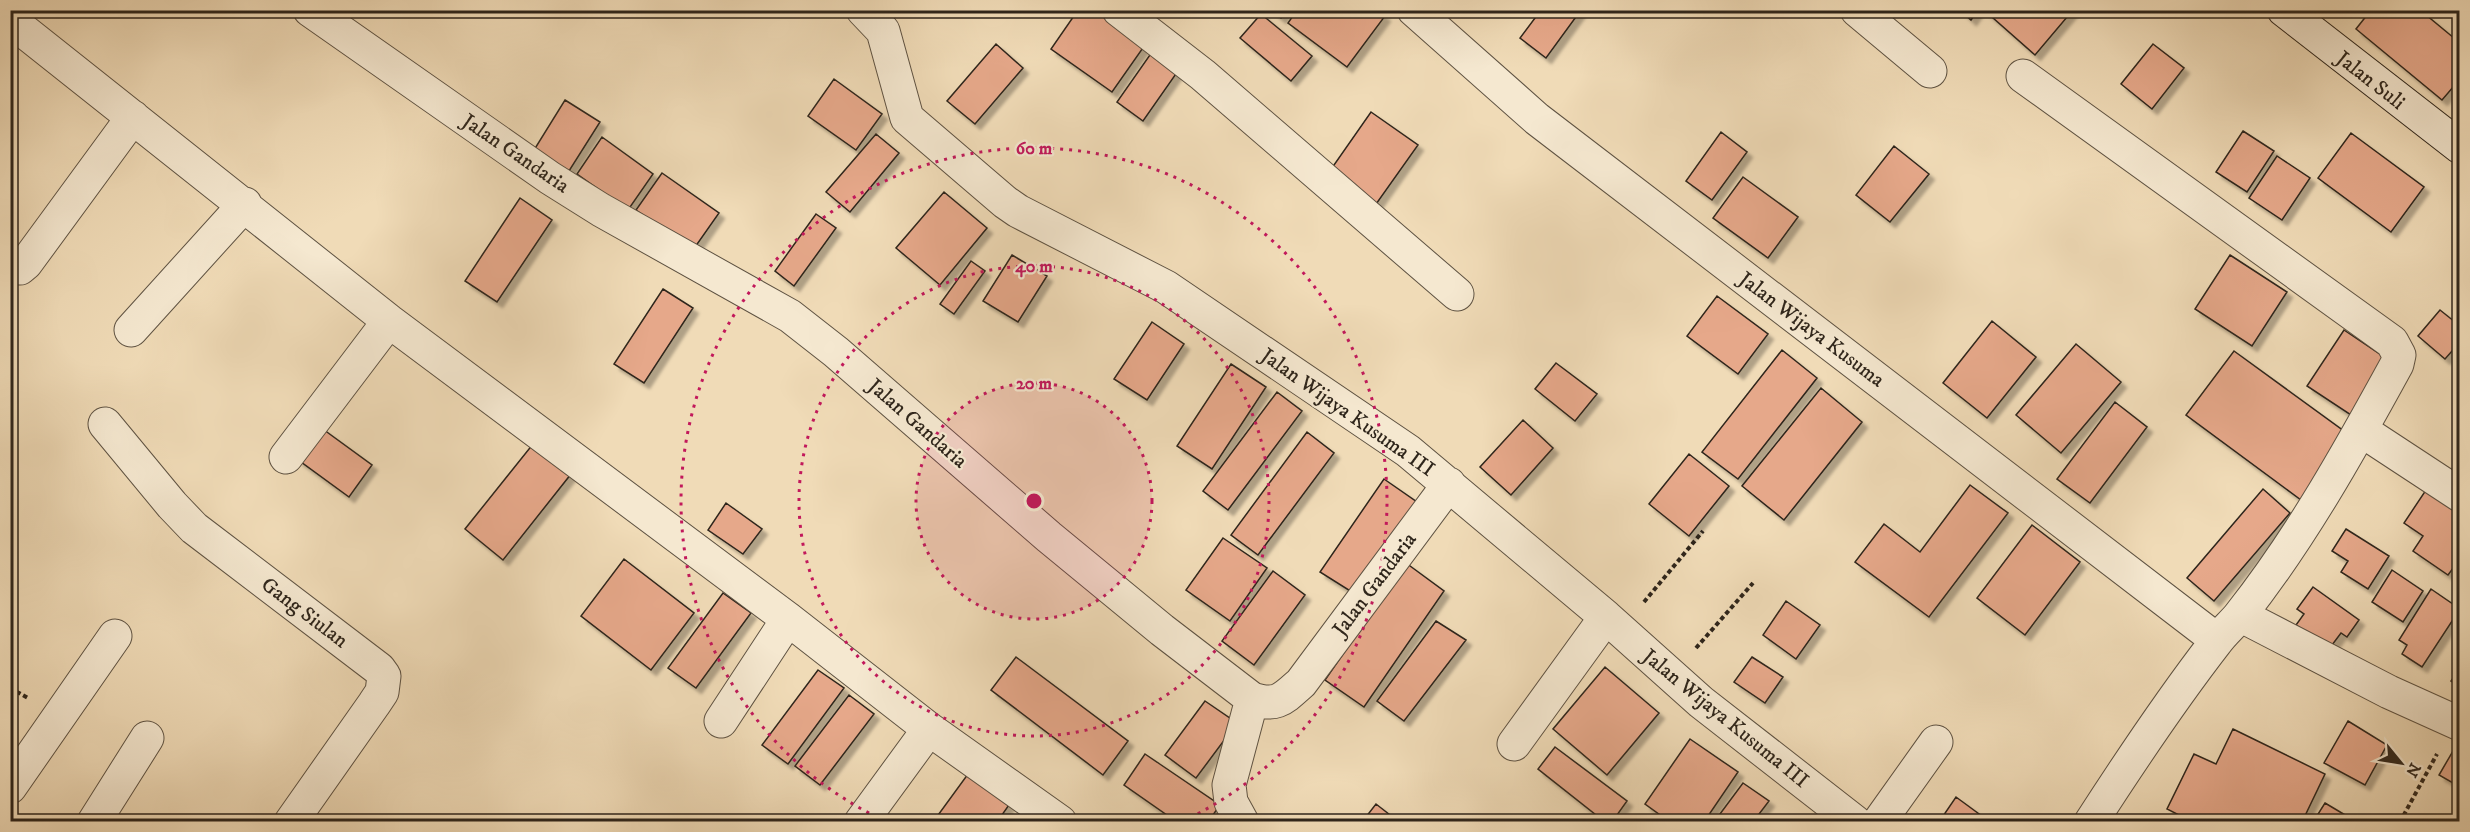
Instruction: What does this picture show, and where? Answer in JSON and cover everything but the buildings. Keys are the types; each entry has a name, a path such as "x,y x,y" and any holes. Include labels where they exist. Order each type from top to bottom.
{"street":[{"name":"Jalan Gandaria","path":"310,10 593,205 790,316 836,352 1049,537 1162,630 1252,699 1267,703 1284,698 1300,682 1449,484"},
{"name":"Jalan Wijaya Kusuma III","path":"862,10 883,31 907,118 1005,202 1018,211 1166,287 1408,451 1613,623 1701,702 1855,822"},
{"path":"1119,10 1203,75 1458,294"},
{"name":"Jalan Wijaya Kusuma","path":"1414,10 1538,119 2217,640"},
{"path":"1857,10 1930,71"},
{"name":"Jalan Suli","path":"2284,10 2460,147"},
{"path":"10,20 245,204 389,321 788,620 929,729 1060,822"},
{"path":"2023,76 2392,342 2398,355 2397,364 2361,429 2297,533 2240,615 2217,640 2156,723 2091,822"},
{"path":"10,266 20,268 26,263 133,117"},
{"path":"131,330 245,204"},
{"path":"286,457 389,321"},
{"name":"Gang Siulan","path":"105,424 194,528 379,669 384,676 382,692 291,822"},
{"path":"2361,429 2460,495"},
{"path":"2240,615 2379,687 2457,723"},
{"path":"721,721 788,620"},
{"path":"1514,744 1613,623"},
{"path":"10,787 115,636"},
{"path":"1242,822 1228,796 1229,784 1252,699"},
{"path":"861,822 929,729"},
{"path":"94,822 147,738"},
{"path":"1879,822 1936,742"}],"path":[{"path":"1613,623 1703,531"},
{"path":"1672,676 1753,583"},
{"path":"2400,822 2457,723"}]}
